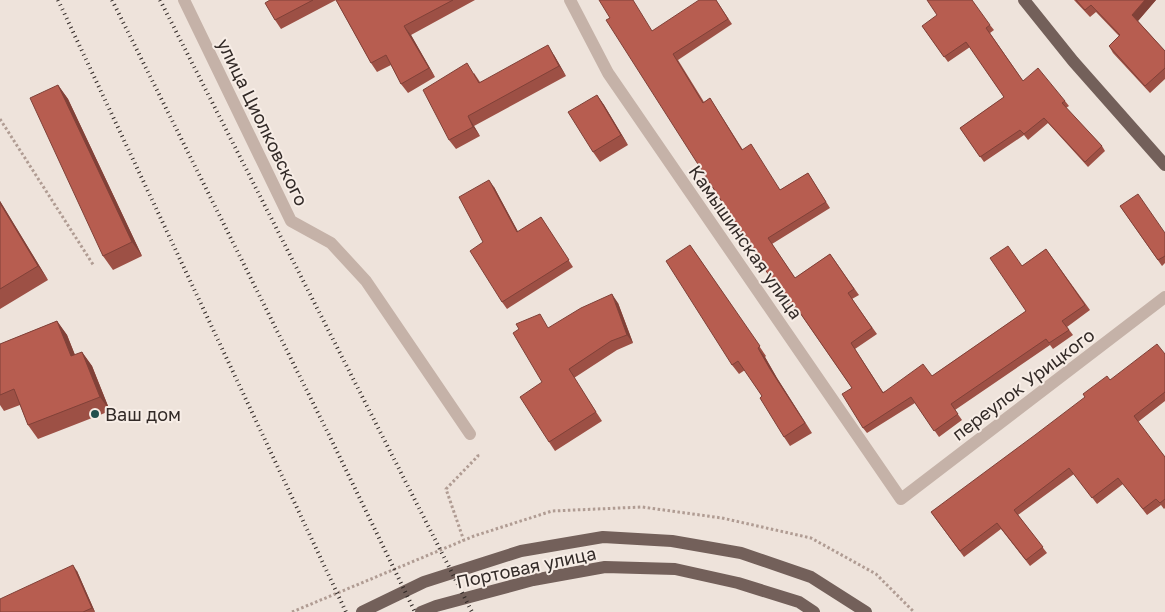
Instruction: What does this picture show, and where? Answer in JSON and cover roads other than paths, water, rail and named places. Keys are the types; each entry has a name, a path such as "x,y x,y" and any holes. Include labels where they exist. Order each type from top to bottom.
{"main road":[{"path":"1024,0 1074,61 1165,165"},
{"name":"Портовая улица","path":"362,612 424,582 512,554 603,537 672,541 741,553 811,577 866,612"},
{"name":"Портовая улица","path":"421,612 436,606 533,580 605,567 675,569 738,583 799,602 814,612"}],"street":[{"name":"улица Циолковского","path":"184,0 291,221 331,243 366,281 470,434"},
{"name":"Камышинская улица","path":"570,0 608,73 901,499"},
{"name":"переулок Урицкого","path":"901,499 1165,297"}],"railway":[{"path":"58,0 346,612"},
{"path":"112,0 415,612"},
{"path":"160,0 472,612"}],"place":[{"name":"Ваш дом","path":"95,414"}]}
